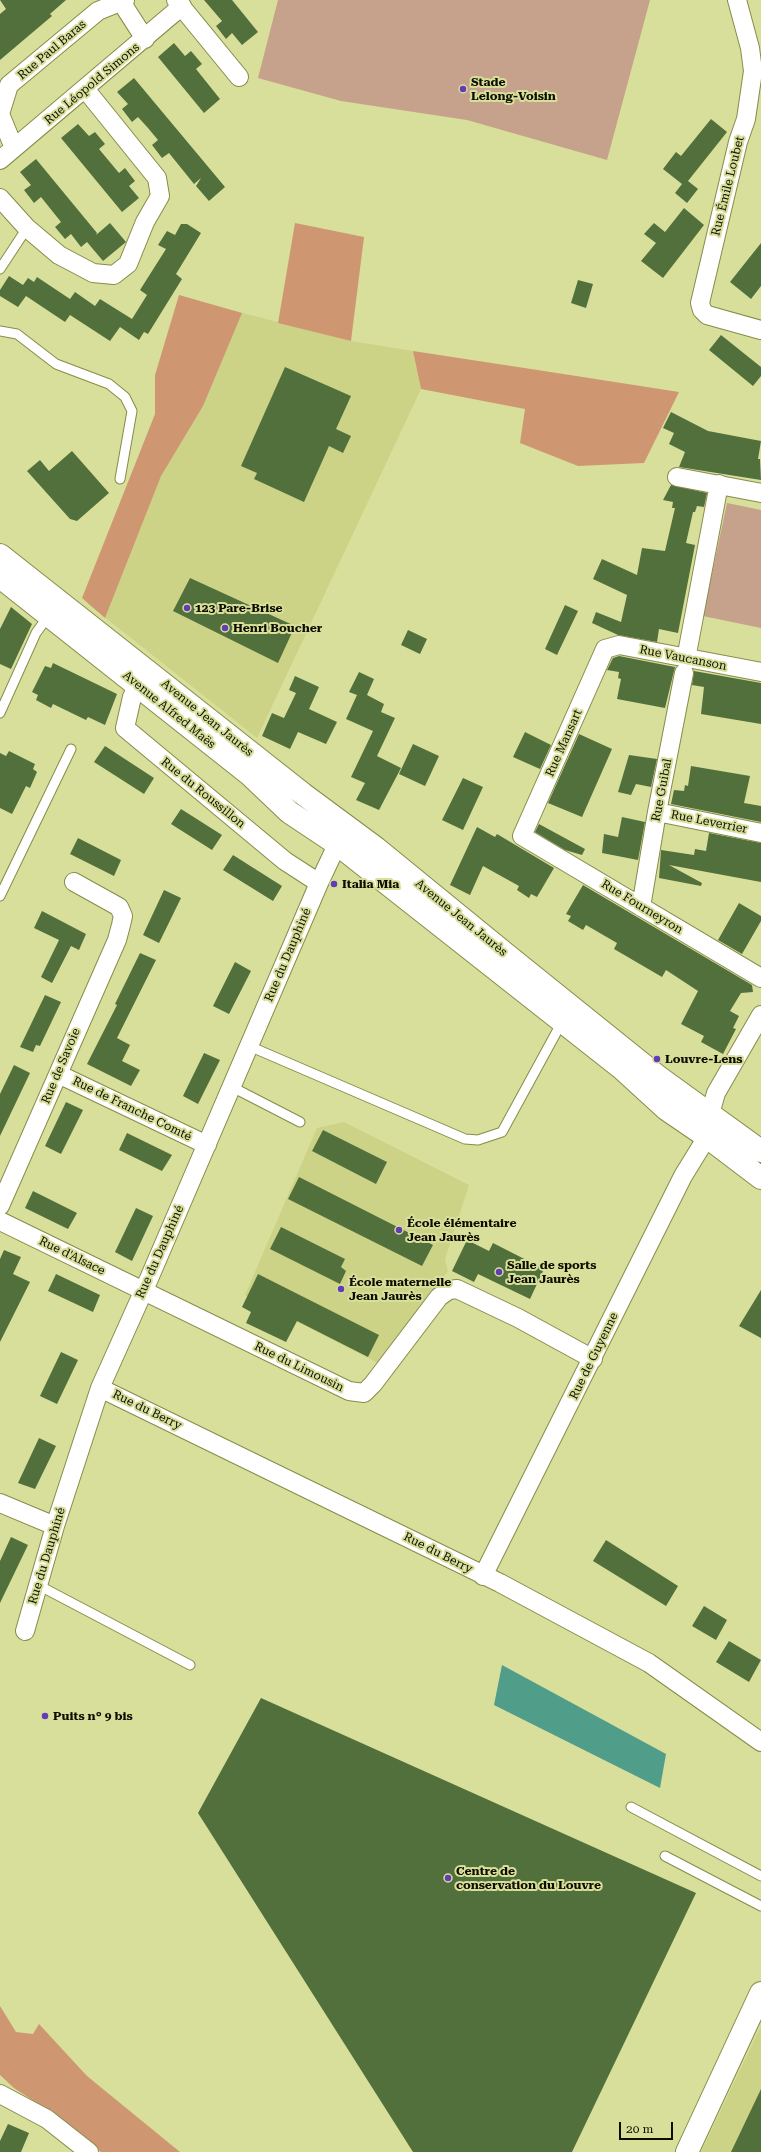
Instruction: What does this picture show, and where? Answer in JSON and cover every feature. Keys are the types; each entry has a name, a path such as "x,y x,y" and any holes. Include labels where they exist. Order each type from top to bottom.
{"main road":[{"path":"0,555 107,638"},
{"name":"Avenue Alfred Maës","path":"0,577 49,615 146,681 179,719 249,774 289,812 342,835"},
{"name":"Avenue Jean Jaurès","path":"107,638 146,681 303,794 342,835 515,984 620,1067 666,1109 708,1137 761,1178"},
{"name":"Avenue Jean Jaurès","path":"342,835 507,955 660,1078 761,1150"},
{"path":"687,2152 761,1993"}],"street":[{"name":"Rue Émile Loubet","path":"737,0 750,48 756,94 753,117 738,142 700,303 702,310 708,315 761,330"},
{"path":"122,1 145,39"},
{"name":"Rue Paul Baras","path":"14,148 0,114 9,85 98,11 122,1"},
{"path":"179,3 239,78"},
{"name":"Rue Léopold Simons","path":"0,160 86,90 145,39 179,3"},
{"path":"0,198 26,228 59,255 93,273 114,275 128,264 145,222 160,196 157,178 86,90"},
{"path":"677,477 761,493"},
{"name":"Rue Guibal","path":"640,906 719,484"},
{"name":"Rue Vaucanson","path":"605,649 619,645 685,666 761,672"},
{"name":"Rue Mansart","path":"522,836 605,649"},
{"name":"Rue du Roussillon","path":"146,681 130,701 125,728 179,775 224,809 285,861 319,883"},
{"name":"Rue Leverrier","path":"657,812 761,833"},
{"name":"Rue du Dauphiné","path":"25,1631 55,1526 100,1388 207,1145 319,883 342,835"},
{"name":"Rue Fourneyron","path":"522,836 761,978"},
{"name":"Rue de Savoie","path":"0,1206 122,925 123,916 119,907 74,882"},
{"path":"708,1137 710,1114 716,1093 761,1015"},
{"name":"Rue de Franche Comté","path":"58,1074 207,1145"},
{"name":"Rue de Guyenne","path":"483,1576 593,1359 683,1176 708,1137"},
{"name":"Rue d'Alsace","path":"0,1221 143,1291"},
{"name":"Rue du Limousin","path":"143,1291 349,1391 364,1393 373,1384 439,1297 448,1290 457,1289 518,1318 593,1359"},
{"name":"Rue du Berry","path":"100,1388 500,1583 649,1664 761,1742"},
{"path":"0,1503 55,1526"},
{"path":"0,2094 47,2119 89,2152"}],"lane":[{"path":"0,269 26,228"},
{"path":"0,331 17,334 56,364 109,384 125,397 132,411 120,479"},
{"path":"0,566 85,632 107,638"},
{"path":"0,713 36,633 49,615"},
{"path":"179,719 200,724 270,781"},
{"path":"0,896 71,749"},
{"path":"320,822 342,835 478,945 507,955"},
{"path":"515,984 530,986 594,1034 681,1106 708,1137"},
{"path":"249,1046 465,1139 478,1140 502,1132 562,1022"},
{"path":"232,1086 300,1122"},
{"path":"710,1114 733,1144 761,1167"},
{"path":"38,1584 190,1665"},
{"path":"631,1807 761,1876"},
{"path":"665,1856 761,1906"}],"shaded area":[{"name":"Stade Lelong-Voisin","path":"278,0 650,0 607,160 467,120 341,101 258,78"},
{"path":"295,223 364,237 351,341 278,323"},
{"path":"179,295 242,313 203,406 161,476 105,618 82,598 155,414 155,375"},
{"path":"200,302 351,341 413,351 421,389 257,738 88,604 178,382"},
{"path":"413,351 679,392 644,463 578,466 520,443 525,409 421,389"},
{"path":"727,503 761,510 761,628 703,616"},
{"path":"344,1122 469,1185 445,1259 448,1272 438,1282 378,1363 245,1295 317,1128"},
{"path":"0,2006 16,2032 33,2034 39,2024 87,2076 180,2152 101,2152 58,2117 14,2088 0,2075"},
{"path":"761,2026 761,2152 701,2152"}],"water":[{"path":"502,1665 666,1754 660,1788 494,1705"}],"building":[{"path":"0,0 66,0 50,14 52,16 0,60 0,14 6,9"},
{"path":"204,0 232,0 258,32 242,45 232,33 226,39 216,26 222,21"},
{"path":"174,43 185,56 191,51 202,64 196,69 220,99 204,113 158,57"},
{"path":"134,78 225,187 209,201 196,186 201,178 194,184 169,153 162,158 152,145 158,140 138,117 132,122 122,109 128,104 117,92"},
{"path":"711,119 727,132 688,181 698,189 687,203 675,193 682,184 663,169 676,152 681,156"},
{"path":"78,124 89,136 95,132 105,144 99,149 119,173 125,168 135,181 129,186 139,198 122,212 61,138"},
{"path":"36,159 97,233 96,235 110,223 126,242 103,261 87,242 81,247 71,234 65,239 55,227 61,222 41,197 34,203 24,190 31,185 20,172"},
{"path":"684,208 704,225 663,278 641,261 656,243 644,234 654,223 665,232"},
{"path":"181,224 187,224 201,233 176,274 182,279 148,334 144,332 139,340 120,327 110,341 70,315 65,322 26,296 18,307 0,296 0,290 9,276 23,285 28,278 34,282 37,277 70,299 75,292 95,306 100,299 132,319 147,295 140,290 166,249 158,245 167,231 175,235"},
{"path":"761,243 761,286 751,299 730,282"},
{"path":"578,280 593,284 586,308 571,303"},
{"path":"721,335 761,367 761,376 753,386 709,350"},
{"path":"285,367 351,396 336,429 351,436 343,453 329,446 304,502 254,479 257,473 241,466"},
{"path":"671,412 708,431 761,441 758,459 760,459 761,480 679,467 685,452 669,444 674,433 663,428"},
{"path":"72,451 109,493 77,521 70,519 27,471 40,460 49,471"},
{"path":"671,485 707,493 704,507 697,506 695,512 693,512 686,543 695,545 678,633 659,629 657,642 618,635 592,623 596,612 621,622 627,595 593,579 602,559 637,575 642,548 665,551 675,508 672,508 673,502 663,500"},
{"path":"190,578 295,626 278,663 173,611"},
{"path":"565,605 578,611 557,655 545,649"},
{"path":"11,607 32,624 11,669 0,664 0,629"},
{"path":"408,630 427,639 420,654 401,645"},
{"path":"619,656 675,667 665,708 617,699 621,679 618,678 619,672 607,670 613,658"},
{"path":"53,663 117,694 105,725 88,717 86,720 53,704 51,708 36,700 38,695 32,692 45,666 51,668"},
{"path":"694,671 761,683 761,724 701,714 704,687 692,685"},
{"path":"359,672 374,679 367,695 384,704 381,712 395,718 377,756 401,768 379,810 356,800 365,783 351,777 373,731 346,719 357,695 349,692"},
{"path":"295,676 319,687 309,709 337,722 326,744 298,732 290,749 262,736 272,713 284,718 296,693 289,690"},
{"path":"525,732 551,745 540,769 513,757"},
{"path":"579,734 612,749 582,817 548,803"},
{"path":"413,744 439,756 425,786 399,774"},
{"path":"105,746 154,778 144,794 94,762"},
{"path":"9,751 35,764 33,769 37,772 30,788 26,786 12,814 0,808 0,753 6,756"},
{"path":"629,755 657,759 651,787 636,784 631,795 618,792"},
{"path":"691,766 750,776 744,803 761,806 761,822 671,804 674,790 684,791 685,785 688,786"},
{"path":"463,778 483,787 463,830 442,820"},
{"path":"181,809 222,835 212,850 171,824"},
{"path":"622,817 645,822 638,860 602,853 604,834 618,837"},
{"path":"539,824 585,849 582,855 565,850 535,832"},
{"path":"477,827 495,837 497,834 554,868 537,897 531,894 529,898 517,890 519,886 483,866 470,895 450,885"},
{"path":"709,833 761,843 761,882 669,865 702,883 701,886 659,878 661,850 694,855 695,849 706,851"},
{"path":"78,838 121,860 114,876 70,854"},
{"path":"233,855 282,886 273,901 223,870"},
{"path":"583,885 752,985 753,992 741,993 730,1011 739,1016 733,1028 736,1029 723,1054 701,1042 704,1036 681,1024 698,991 666,970 662,977 614,949 617,943 586,925 583,930 568,921 571,916 566,914"},
{"path":"164,890 181,898 159,943 143,935"},
{"path":"739,903 761,916 761,921 742,954 718,940"},
{"path":"42,911 86,934 79,950 71,946 52,983 41,977 59,940 34,928"},
{"path":"140,953 156,960 117,1038 130,1045 122,1061 140,1070 131,1086 87,1064 117,1005 115,1004"},
{"path":"235,962 251,971 229,1014 213,1006"},
{"path":"45,995 61,1002 40,1046 36,1045 33,1052 20,1047"},
{"path":"204,1053 220,1060 198,1104 183,1096"},
{"path":"14,1065 30,1073 0,1136 0,1094"},
{"path":"66,1102 83,1110 61,1154 45,1146"},
{"path":"323,1130 387,1162 376,1184 312,1151"},
{"path":"127,1133 172,1155 162,1171 119,1150"},
{"path":"299,1177 433,1245 422,1266 288,1199"},
{"path":"33,1191 77,1213 68,1229 25,1208"},
{"path":"136,1208 153,1216 132,1261 115,1252"},
{"path":"281,1227 345,1259 341,1267 346,1271 340,1284 270,1249"},
{"name":"Salle de sports Jean Jaurès","path":"467,1240 489,1251 493,1243 544,1269 530,1299 478,1274 474,1282 452,1271"},
{"path":"4,1250 21,1257 13,1274 30,1282 0,1342 0,1259"},
{"path":"56,1274 100,1295 93,1312 48,1291"},
{"path":"258,1274 379,1335 368,1357 297,1321 286,1342 246,1323 251,1312 242,1307"},
{"path":"761,1290 761,1338 739,1326"},
{"path":"61,1352 78,1360 57,1404 40,1396"},
{"path":"39,1438 56,1446 35,1489 18,1483"},
{"path":"11,1537 28,1545 0,1603 0,1561"},
{"path":"606,1540 678,1586 666,1606 593,1561"},
{"path":"704,1606 727,1620 716,1640 692,1626"},
{"path":"729,1641 761,1660 749,1682 716,1662"},
{"path":"261,1698 696,1893 572,2152 413,2152 198,1813"},
{"path":"761,2089 761,2152 731,2152"},
{"path":"8,2124 29,2133 21,2152 0,2152 0,2141"}],"place":[{"name":"Stade Lelong-Voisin","path":"463,89"},
{"name":"123 Pare-Brise","path":"187,608"},
{"name":"Henri Boucher","path":"225,628"},
{"name":"Italia Mia","path":"334,884"},
{"name":"Louvre-Lens","path":"657,1059"},
{"name":"École élémentaire Jean Jaurès","path":"399,1230"},
{"name":"Salle de sports Jean Jaurès","path":"499,1272"},
{"name":"École maternelle Jean Jaurès","path":"341,1289"},
{"name":"Puits n° 9 bis","path":"45,1716"},
{"name":"Centre de conservation du Louvre","path":"448,1878"}]}
